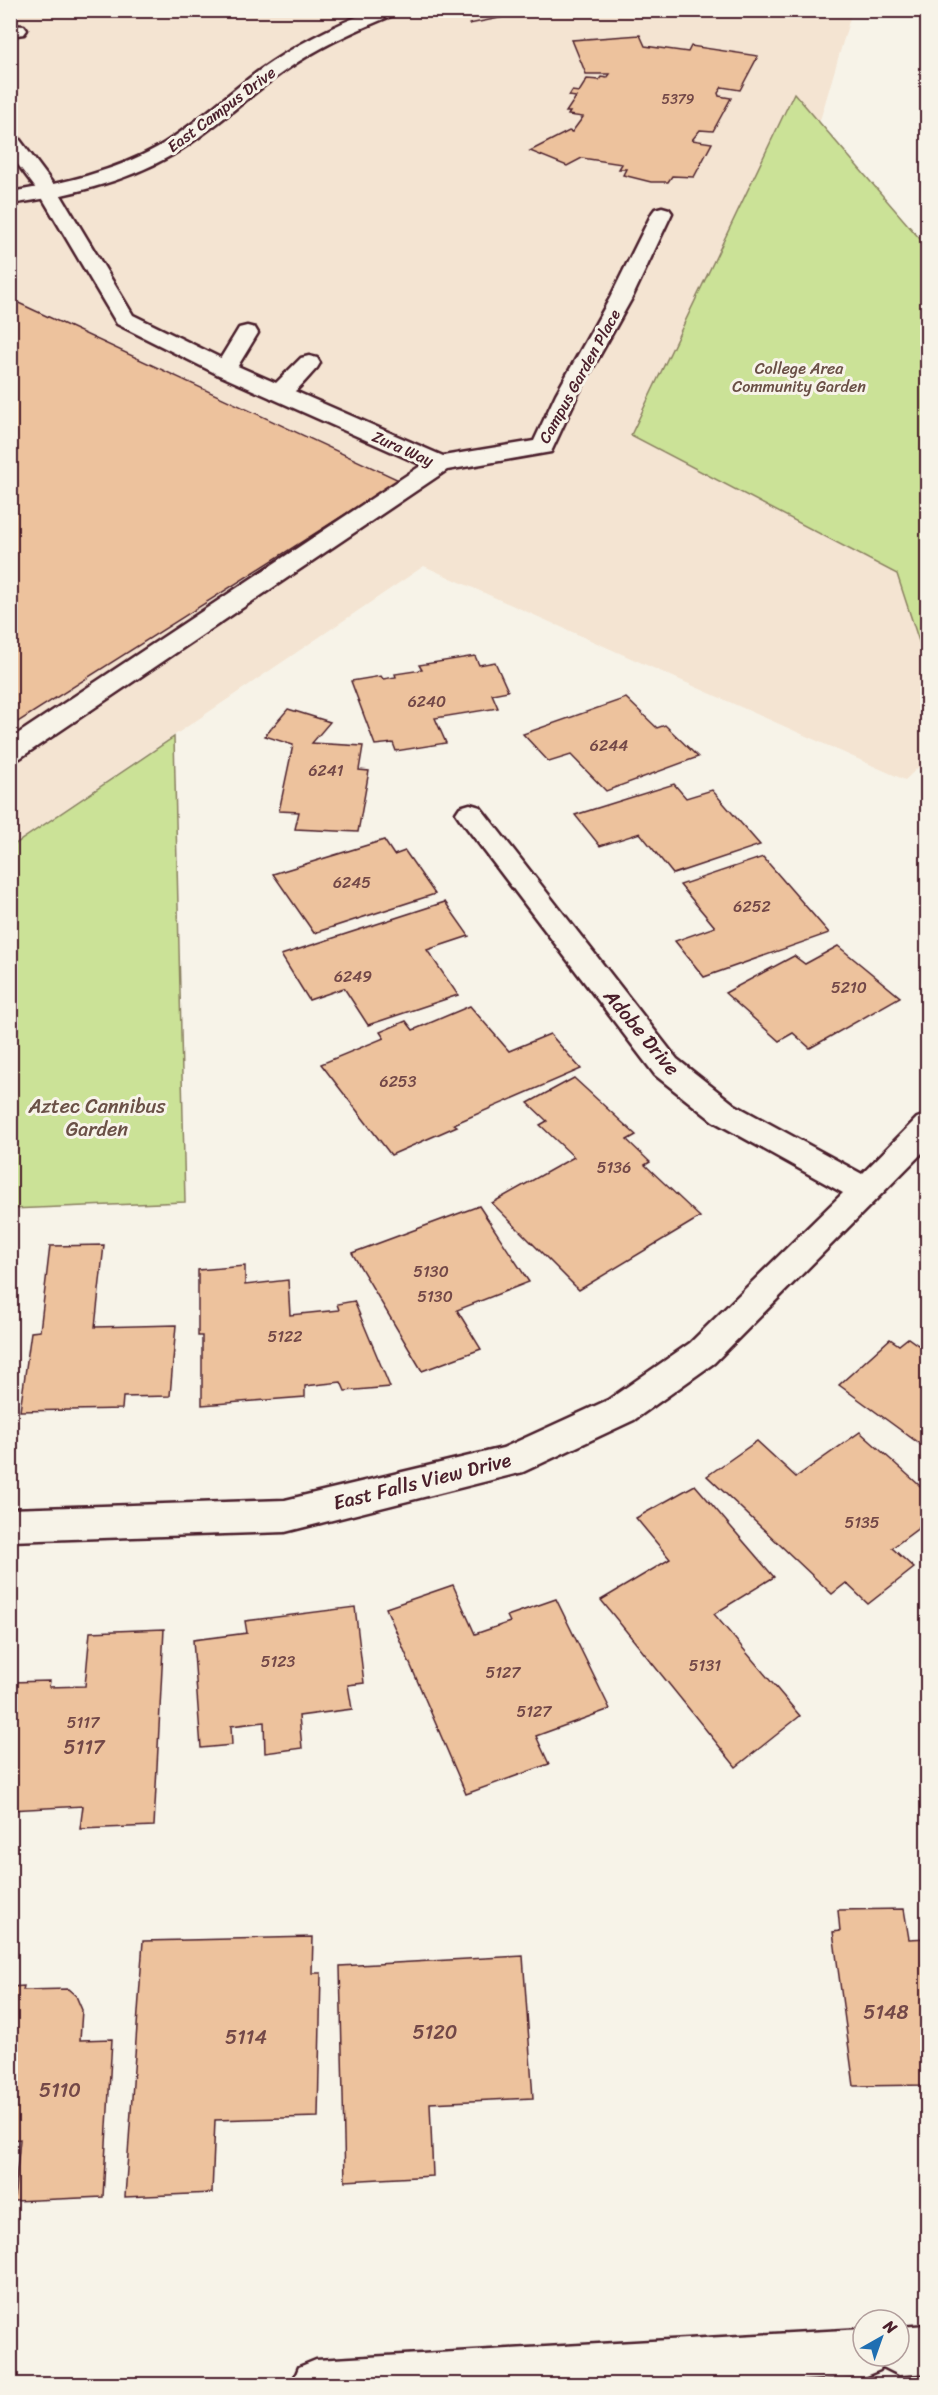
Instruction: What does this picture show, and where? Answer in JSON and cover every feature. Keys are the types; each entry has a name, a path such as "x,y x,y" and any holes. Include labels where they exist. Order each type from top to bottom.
{"street":[{"name":"East Campus Drive","path":"10,198 50,192 118,172 163,152 280,65 324,38 390,10"},
{"name":"Zura Way","path":"10,140 50,192 124,319 225,369 440,464"},
{"name":"Campus Garden Place","path":"440,464 543,447 567,394 621,298 662,213"},
{"path":"225,369 247,333"},
{"path":"279,393 309,363"},
{"name":"Zura Way","path":"10,752 440,464"},
{"name":"Adobe Drive","path":"470,813 666,1067 724,1113 866,1191"},
{"name":"East Falls View Drive","path":"10,1525 285,1516 510,1461 621,1410 702,1353 866,1191 927,1126"},
{"path":"911,2350 927,2349"},
{"path":"316,2385 851,2354"}],"shaded area":[{"path":"11,11 852,11 816,134 927,297 927,759 905,780 424,566 11,846"}],"green space":[{"name":"College Area Community Garden","path":"794,93 927,247 927,666 897,574 631,435"},
{"name":"Aztec Cannibus Garden","path":"174,737 185,1202 11,1209 11,847"}],"building":[{"path":"640,35 645,46 688,52 691,46 758,56 740,90 722,87 718,93 719,96 731,98 713,131 700,130 692,140 712,143 694,177 672,176 668,182 651,182 623,175 626,169 619,169 622,164 582,158 567,166 530,151 569,131 572,132 583,117 568,115 570,112 566,112 576,97 569,96 572,91 579,92 587,79 599,80 601,77 607,78 610,74 586,74 572,40"},
{"path":"10,299 399,480 10,727"},
{"path":"475,656 479,665 495,662 508,691 492,694 498,708 435,718 446,743 396,751 393,743 375,745 351,681 381,676 383,679 396,677 395,674 422,670 419,665"},
{"path":"626,698 657,728 665,725 698,757 606,791 571,755 549,762 523,734"},
{"path":"288,709 330,722 312,743 363,746 359,770 369,771 358,832 295,829 299,812 279,811 293,745 265,736"},
{"path":"674,784 686,798 712,790 760,845 673,874 640,833 600,846 575,815"},
{"path":"384,840 394,855 405,851 435,894 314,933 273,874"},
{"path":"763,857 829,933 704,977 675,941 715,927 680,885"},
{"path":"445,902 469,936 427,950 458,995 368,1025 344,988 309,1000 281,955"},
{"path":"838,946 900,997 810,1048 793,1033 779,1041 725,993 794,956 805,964"},
{"path":"470,1006 509,1051 550,1034 581,1069 454,1124 457,1126 391,1155 321,1064 384,1038 380,1032 406,1021 413,1030"},
{"path":"574,1078 636,1135 627,1140 650,1162 645,1165 700,1217 579,1290 492,1203 574,1157 540,1125 547,1121 528,1103"},
{"path":"479,1206 529,1282 457,1310 481,1349 422,1371 352,1253"},
{"path":"104,1245 95,1327 176,1325 170,1396 123,1397 122,1409 20,1411 31,1332 40,1331 50,1246"},
{"path":"245,1266 245,1285 288,1280 290,1315 339,1310 337,1304 354,1301 390,1387 345,1391 341,1382 305,1386 305,1397 202,1405 202,1336 198,1336 198,1270"},
{"path":"928,1337 928,1450 839,1385 890,1339 899,1345 908,1338 918,1345"},
{"path":"860,1432 928,1493 928,1521 892,1548 914,1568 868,1604 846,1583 832,1594 707,1476 757,1441 796,1477"},
{"path":"695,1485 774,1577 714,1614 800,1716 736,1767 601,1600 670,1559 636,1518"},
{"path":"453,1585 475,1634 510,1622 507,1616 556,1599 610,1709 536,1736 549,1764 466,1794 386,1608"},
{"path":"355,1607 364,1683 348,1685 352,1709 299,1716 302,1748 265,1753 264,1722 231,1726 232,1745 201,1748 193,1640 247,1633 245,1621"},
{"path":"164,1629 154,1826 80,1829 83,1806 10,1810 10,1682 50,1681 49,1687 85,1686 90,1632"},
{"path":"904,1909 909,1939 928,1938 928,2085 854,2086 833,1932 840,1931 838,1910"},
{"path":"313,1937 312,1973 321,1973 318,2117 215,2120 212,2193 125,2197 143,1941"},
{"path":"523,1956 533,2098 430,2103 433,2176 345,2181 340,1966"},
{"path":"24,1986 23,1990 68,1989 76,1996 82,2010 80,2040 112,2039 103,2197 14,2201 20,2139 10,2140 10,1987"}],"tram line":[{"path":"470,13 487,10"},
{"path":"469,24 539,10"}]}
